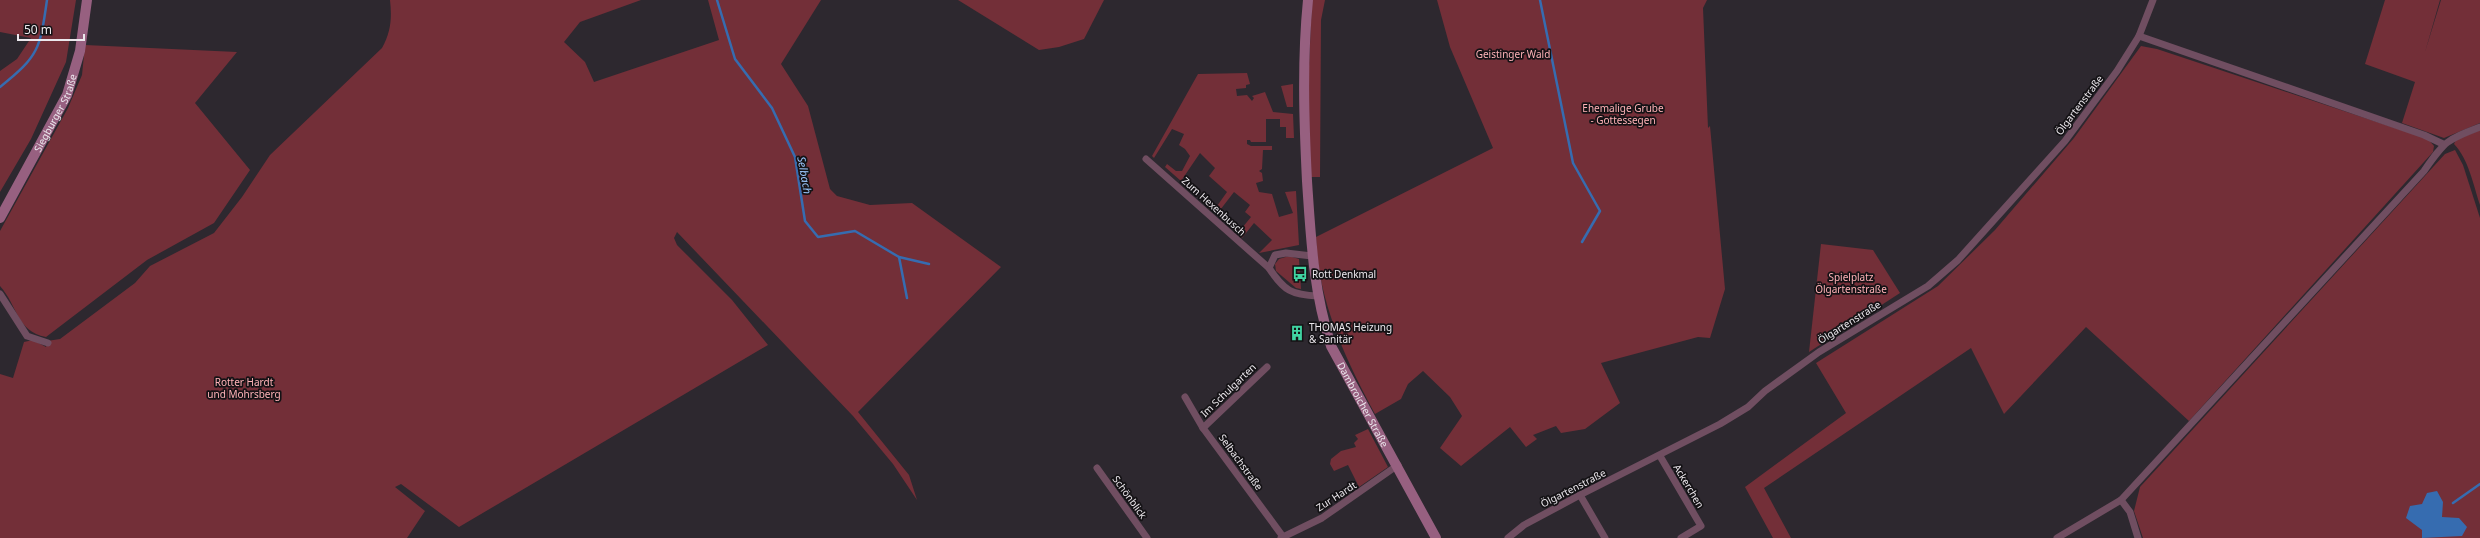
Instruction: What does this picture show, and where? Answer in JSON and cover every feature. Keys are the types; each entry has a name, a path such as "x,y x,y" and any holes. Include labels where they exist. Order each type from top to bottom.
{"street":[{"name":"Siegburger Straße","path":"0,218 67,95 80,51 87,0"},
{"name":"Dambroicher Straße","path":"1308,0 1304,71 1304,126 1312,256 1318,296 1331,346 1398,466 1436,538"},
{"name":"Ölgartenstraße","path":"1508,538 1524,525 1580,495 1706,433 1748,407 1765,391 1809,359 1928,286 1958,260 2065,141 2117,71 2139,36 2152,0"},
{"path":"2139,36 2424,135 2443,144"},
{"path":"2057,538 2121,500 2424,170 2443,144 2452,138 2480,127"},
{"name":"Zum Hexenbusch","path":"1146,159 1269,268 1285,287 1298,295 1318,296"},
{"path":"1269,268 1275,255 1286,253 1312,256"},
{"path":"0,294 27,336 48,343"},
{"name":"Im Schulgarten","path":"1203,428 1267,367"},
{"name":"Selbachstraße","path":"1185,397 1203,428 1283,538"},
{"name":"Ackerchen","path":"1660,456 1701,526 1681,538"},
{"name":"Zur Hardt","path":"1283,538 1322,518 1398,466"},
{"name":"Schönblick","path":"1097,468 1147,538"},
{"path":"1580,495 1605,538"},
{"path":"2121,500 2130,512 2138,538"}],"green space":[{"path":"0,0 76,0 66,62 31,139 0,192 0,71 17,59 31,38 0,32"},
{"name":"Rotter Hardt und Mohrsberg","path":"390,0 641,0 580,22 564,42 585,62 594,82 719,40 708,0 821,0 781,64 808,106 830,189 837,196 870,205 912,203 1001,267 858,412 909,475 917,500 893,464 853,416 677,232 674,238 677,245 732,300 768,345 459,527 401,484 395,487 425,511 407,538 0,538 0,374 13,378 24,342 33,340 46,347 47,341 60,339 135,283 150,266 214,233 242,197 270,155 382,48 390,25"},
{"path":"958,0 1104,0 1084,39 1059,47 1039,50"},
{"path":"1312,0 1325,0 1321,20 1320,177 1311,177 1307,110"},
{"path":"1437,0 1707,0 1703,8 1708,128 1710,126 1725,289 1710,338 1698,337 1601,363 1620,403 1585,429 1561,433 1556,426 1533,435 1537,439 1526,447 1510,427 1461,466 1440,448 1462,416 1450,397 1423,371 1408,384 1401,399 1375,414 1353,372 1335,328 1322,284 1316,237 1493,148 1450,47"},
{"path":"2385,0 2440,0 2425,52 2441,0 2480,0 2480,123 2444,138 2402,123 2415,82 2365,64"},
{"path":"85,45 237,52 195,103 250,170 214,223 147,260 46,337 36,334 23,324 0,286 0,231 68,108 82,75"},
{"path":"2141,46 2157,49 2428,139 2434,146 2433,152 2189,421 2086,327 2004,414 1971,348 1764,488 1791,538 1773,538 1745,487 1846,413 1816,363 1938,286 1995,230 2074,138"},
{"path":"1247,73 1250,84 1246,85 1246,88 1236,89 1237,96 1247,95 1252,101 1254,98 1252,96 1265,92 1273,112 1293,114 1294,138 1286,138 1286,127 1280,127 1280,119 1266,119 1266,142 1251,142 1250,140 1247,140 1247,144 1251,146 1272,146 1272,150 1263,150 1262,169 1259,171 1262,173 1263,181 1256,183 1259,192 1272,194 1279,217 1293,213 1285,192 1296,191 1299,245 1259,253 1272,240 1254,223 1242,238 1225,222 1227,218 1236,228 1238,226 1242,228 1251,217 1245,212 1250,205 1234,192 1217,214 1208,208 1212,202 1217,206 1227,192 1209,176 1215,168 1200,153 1181,181 1165,167 1167,164 1176,171 1182,171 1190,156 1185,149 1179,145 1184,134 1172,129 1154,158 1152,156 1198,74"},
{"path":"1293,84 1293,107 1287,107 1281,86"},
{"path":"2480,130 2480,205 2467,165 2454,144 2456,140"},
{"path":"2455,150 2463,165 2480,218 2480,538 2143,538 2134,511 2140,487 2445,154"},
{"name":"Spielplatz Ölgartenstraße","path":"1821,244 1873,250 1900,293 1809,352"},
{"path":"1289,256 1299,259 1301,289 1296,288 1276,271 1275,264 1279,259"},
{"path":"1368,429 1388,467 1359,487 1348,465 1334,471 1330,464 1331,459 1341,451 1356,447 1354,443 1358,439 1355,435"}],"water":[{"path":"2437,491 2443,502 2442,517 2459,518 2467,527 2462,536 2422,538 2422,530 2406,518 2410,506 2422,504 2427,493"}],"waterway":[{"path":"0,87 23,67 36,50 42,30 47,0"},
{"name":"Selbach","path":"717,0 735,59 772,108 795,157 805,221 818,237 855,231 899,257 907,298"},
{"path":"1540,0 1573,163 1600,211 1582,242"},
{"path":"899,257 929,264"},
{"path":"2453,503 2480,484"}],"place":[{"name":"Rott Denkmal","path":"1300,274"},
{"name":"THOMAS Heizung & Sanitär","path":"1297,333"}],"park label":[{"name":"Geistinger Wald","path":"1513,54"},
{"name":"Ehemalige Grube - Gottessegen","path":"1623,114"}]}
